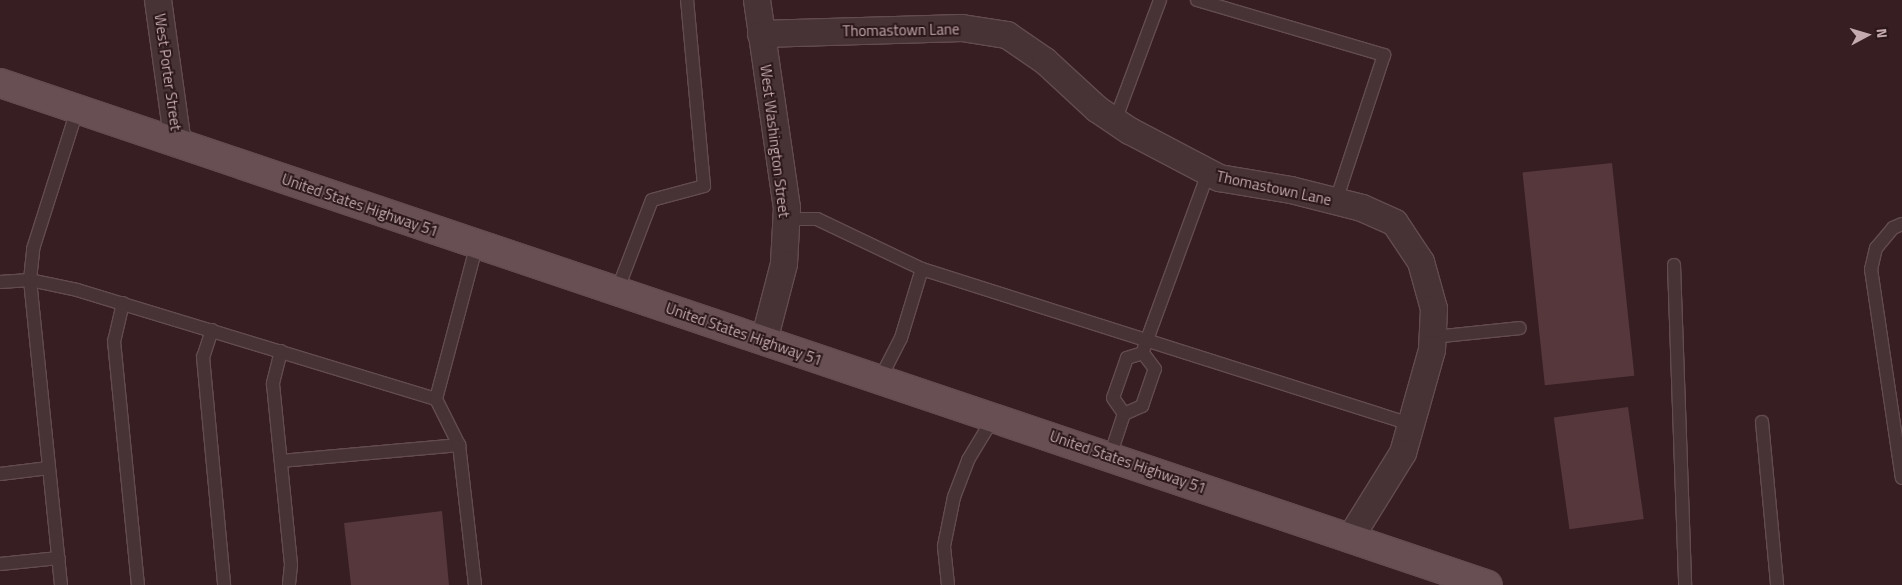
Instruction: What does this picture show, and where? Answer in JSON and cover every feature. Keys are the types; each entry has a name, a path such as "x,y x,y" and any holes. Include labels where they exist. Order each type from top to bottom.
{"main road":[{"name":"United States Highway 51","path":"0,83 1351,537 1488,585"}],"street":[{"name":"West Porter Street","path":"158,0 178,144"},
{"name":"West Washington Street","path":"757,0 786,219 784,264 764,341"},
{"name":"Thomastown Lane","path":"761,34 962,28 1007,35 1045,61 1097,109 1115,121 1219,178 1336,201 1362,208 1396,223 1421,262 1434,309 1433,337 1403,453 1351,537"}],"lane":[{"path":"617,291 652,200 704,186 687,0"},
{"path":"1115,121 1160,0"},
{"path":"1197,0 1384,55 1336,201"},
{"path":"62,585 30,280 33,249 77,110"},
{"path":"1110,456 1124,414 1142,406 1155,369 1143,353 1146,340 1208,172"},
{"path":"786,219 817,219 922,269 1410,424"},
{"path":"1902,224 1893,228 1876,248 1871,269 1902,478"},
{"path":"475,585 459,445 436,399 477,244"},
{"path":"1674,265 1685,585"},
{"path":"880,379 901,338 922,269"},
{"path":"0,282 30,280 123,303 436,399"},
{"path":"123,303 114,341 138,585"},
{"path":"1433,337 1520,328"},
{"path":"212,330 203,357 224,585"},
{"path":"281,351 273,384 291,565 289,585"},
{"path":"1124,414 1114,398 1127,358 1143,353"},
{"path":"948,585 944,546 954,498 968,460 994,417"},
{"path":"1762,422 1777,585"},
{"path":"281,461 459,445"},
{"path":"0,474 49,468"},
{"path":"0,564 59,558"}],"building":[{"path":"1612,163 1634,376 1545,385 1522,172"},
{"path":"1628,407 1644,519 1569,529 1554,417"},
{"path":"442,511 449,585 351,585 344,523"}]}
